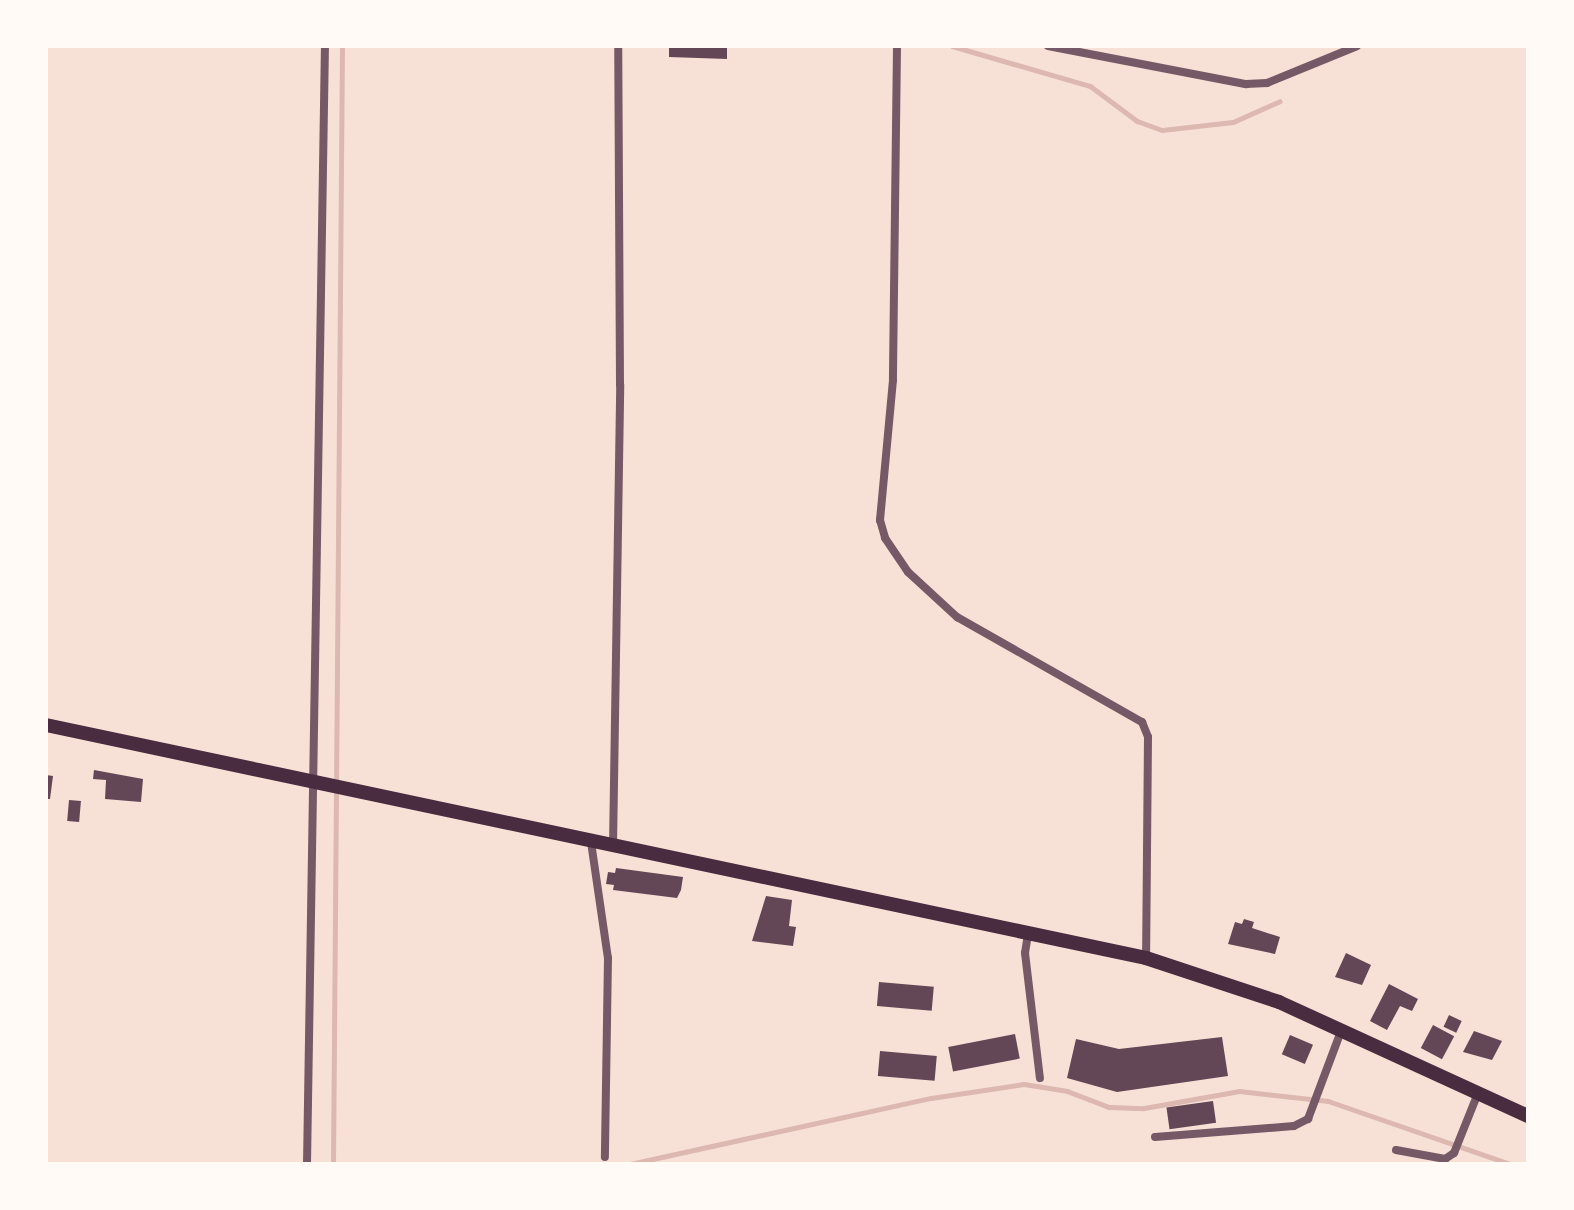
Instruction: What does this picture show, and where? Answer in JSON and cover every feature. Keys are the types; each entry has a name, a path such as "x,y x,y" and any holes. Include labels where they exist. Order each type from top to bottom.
{"main road":[{"path":"46,725 1146,958 1235,986 1528,1116"}],"street":[{"path":"307,1164 325,46"},
{"path":"613,847 620,385 618,46"},
{"path":"897,46 893,380 880,520 885,538 908,572 957,617 1142,722 1148,737 1146,958"},
{"path":"1048,46 1246,84 1267,83 1357,46"},
{"path":"591,842 608,958 605,1157"},
{"path":"1028,934 1025,953 1040,1078"},
{"path":"1155,1137 1294,1126 1315,1107 1341,1031"},
{"path":"1396,1150 1445,1159 1457,1150 1478,1093"}],"building":[{"path":"669,46 727,46 727,59 669,57"},
{"path":"94,770 143,779 141,802 105,799 106,780 93,779"},
{"path":"46,775 53,776 50,799 46,799"},
{"path":"69,800 81,801 79,822 67,821"},
{"path":"616,868 683,877 681,890 677,898 613,890 614,885 606,884 608,872 615,873"},
{"path":"766,896 792,900 789,926 796,927 793,946 752,941"},
{"path":"1244,919 1254,922 1252,928 1280,937 1275,954 1228,944 1235,922 1242,924"},
{"path":"1346,953 1371,965 1362,985 1335,977"},
{"path":"879,982 934,987 932,1011 877,1006"},
{"path":"1389,984 1418,999 1412,1011 1400,1006 1387,1030 1370,1021"},
{"path":"1449,1015 1462,1021 1456,1033 1444,1027"},
{"path":"1433,1025 1454,1036 1442,1059 1421,1048"},
{"path":"1474,1031 1502,1041 1492,1060 1463,1052"},
{"path":"1015,1034 1020,1059 953,1072 948,1047"},
{"path":"1290,1035 1313,1045 1305,1064 1282,1054"},
{"path":"1222,1037 1228,1076 1117,1092 1067,1078 1076,1039 1119,1049"},
{"path":"880,1051 937,1056 935,1081 878,1076"},
{"path":"1213,1101 1216,1123 1170,1129 1166,1108"}],"waterway":[{"path":"333,1164 342,46"},
{"path":"952,46 1090,86 1137,121 1162,130 1233,122 1280,101"},
{"path":"630,1164 931,1098 1024,1084 1067,1091 1109,1107 1144,1108 1239,1091 1328,1101 1510,1164"}]}
